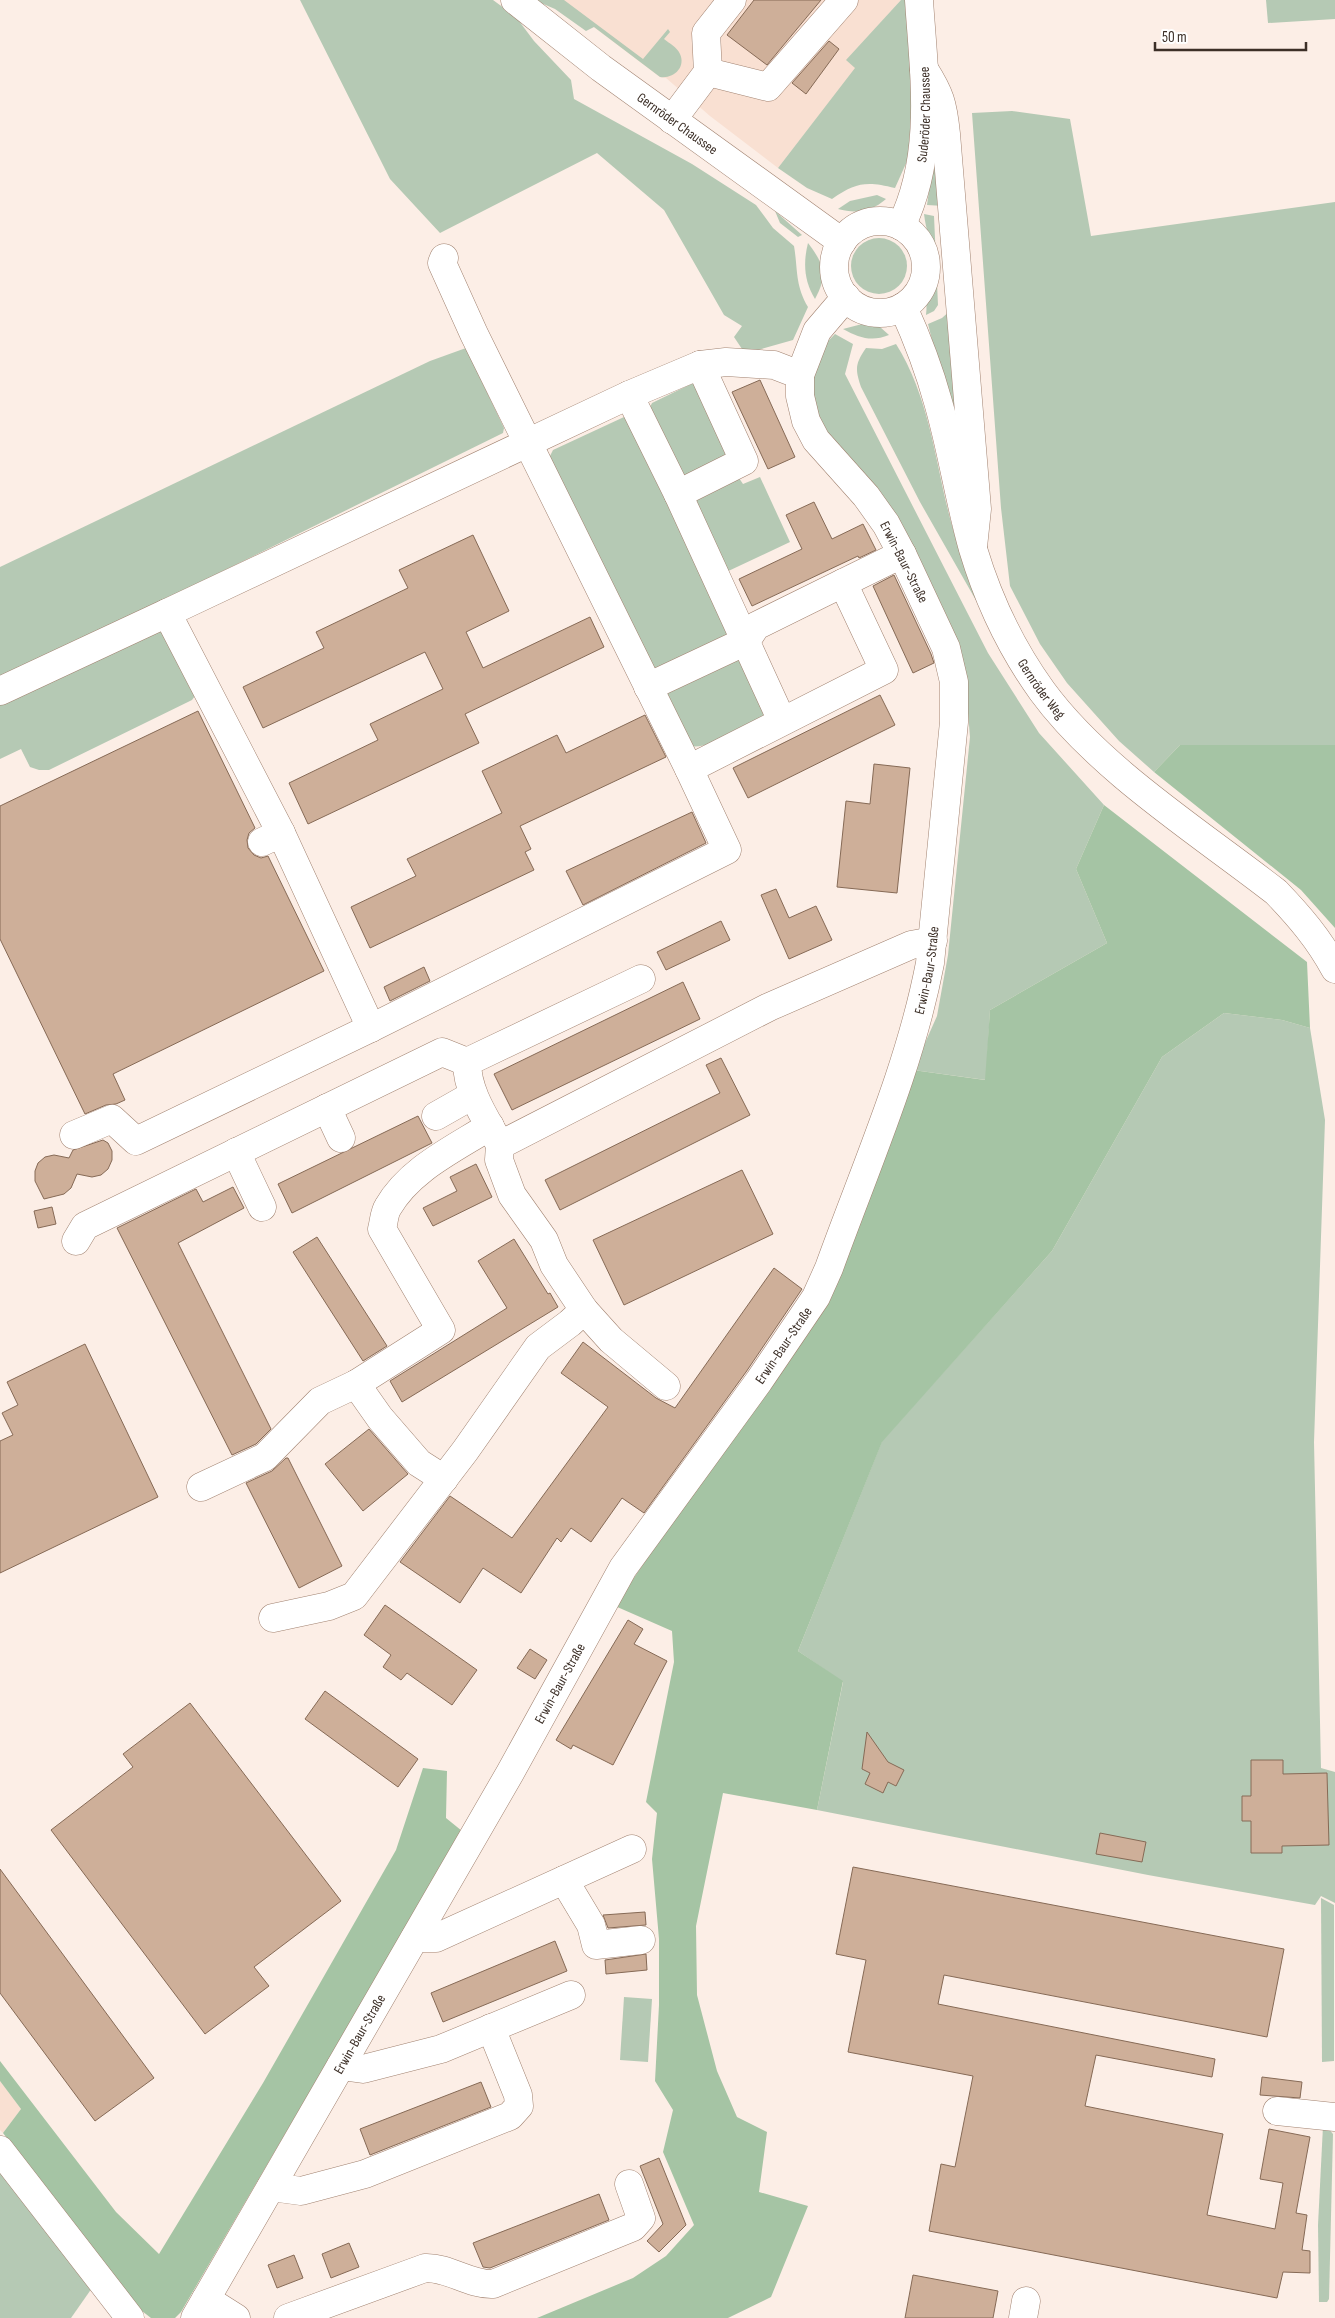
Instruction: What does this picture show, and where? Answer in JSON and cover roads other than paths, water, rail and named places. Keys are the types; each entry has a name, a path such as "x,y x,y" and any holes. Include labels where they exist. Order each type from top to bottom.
{"street":[{"name":"Gernröder Chaussee","path":"515,0 601,68 842,242"},
{"path":"672,120 708,72 706,33 732,0"},
{"path":"708,72 768,87 844,0"},
{"name":"Suderöder Chaussee","path":"901,226 911,204 919,177 926,129 919,0"},
{"path":"924,69 937,90 943,105 946,134 977,509 973,549"},
{"path":"871,222 886,222 901,226 918,242 926,263 922,286 912,300 903,306 887,312 876,312 860,308 846,297 838,284 835,273 836,257 842,242 857,228 871,222"},
{"path":"74,1134 112,1119 136,1141 371,1028 727,850 474,334 442,263 444,258"},
{"name":"Erwin-Baur-Straße","path":"200,2309 510,1774 623,1568 759,1381 816,1297 829,1268 902,1068 923,1001 932,941 954,722 954,682 946,648 886,524 866,496 816,440 806,421 800,396 800,375 817,331 846,297"},
{"name":"Gernröder Weg","path":"903,306 924,357 938,403 973,549 993,604 1009,637 1042,691 1060,713 1109,763 1276,892 1299,915 1316,937 1335,969"},
{"path":"0,691 629,395 700,365 726,362 774,365 800,375"},
{"path":"678,494 744,461 700,365"},
{"path":"629,395 678,494 782,721"},
{"path":"648,687 746,641 756,626 902,554"},
{"path":"689,770 884,670 843,583"},
{"path":"167,613 271,837 371,1028"},
{"path":"201,1486 265,1457 320,1401 356,1384 441,1330 382,1230 387,1209 401,1189 426,1166 769,1007 911,944 932,941"},
{"path":"76,1241 85,1226 442,1052 467,1062 641,979"},
{"path":"467,1062 467,1075 473,1095 495,1135 499,1160 512,1195 544,1240 554,1265 584,1310 611,1340 666,1386"},
{"path":"436,1116 473,1095"},
{"path":"327,1108 341,1138"},
{"path":"236,1152 262,1207"},
{"path":"273,1618 329,1606 354,1596 444,1479 538,1347 570,1324 584,1310"},
{"path":"356,1384 380,1418 419,1463 444,1479"},
{"path":"415,1938 436,1938 632,1849"},
{"path":"564,1880 590,1925 596,1945 641,1940"},
{"path":"341,2066 363,2069 395,2063 440,2049 571,1995"},
{"path":"271,2187 301,2191 365,2174 510,2116 518,2106 518,2095 492,2028"},
{"path":"1277,2111 1335,2117"},
{"path":"0,2150 130,2318"},
{"path":"288,2318 425,2268 435,2268 479,2284 493,2284 633,2227 642,2218 629,2184"},
{"path":"200,2309 236,2318"}]}
